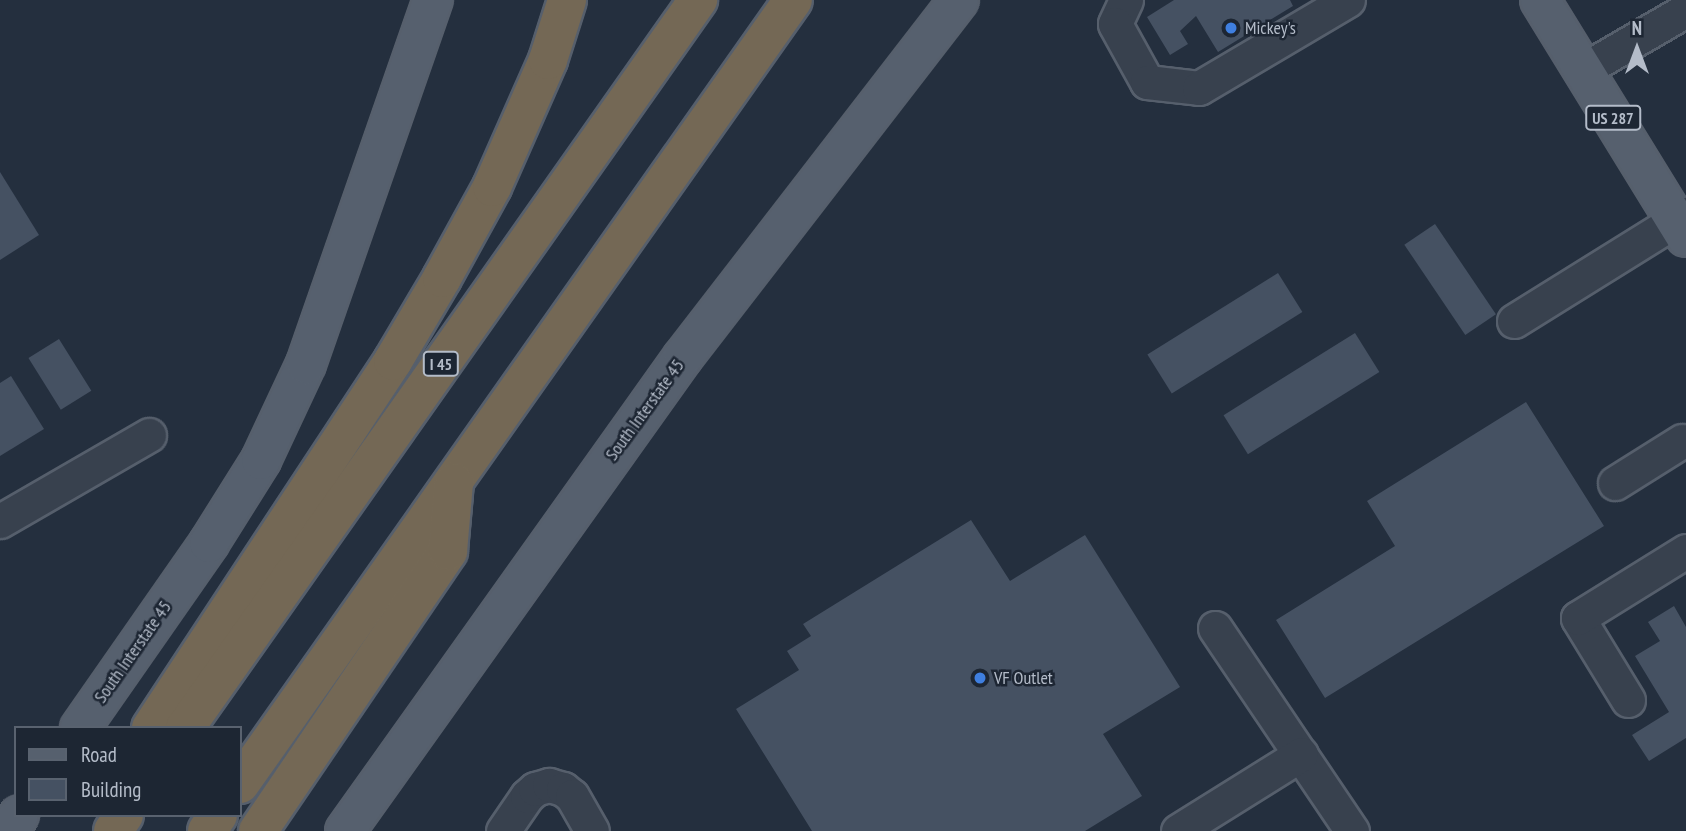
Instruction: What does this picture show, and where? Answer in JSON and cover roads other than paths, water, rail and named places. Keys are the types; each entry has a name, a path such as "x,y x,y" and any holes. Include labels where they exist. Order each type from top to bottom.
{"highway":[{"path":"152,726 393,361 442,278 492,187 548,60 566,0"},
{"name":"I 45","path":"186,726 698,0"},
{"path":"242,782 793,0"},
{"path":"258,831 448,551 454,480"}],"main road":[{"name":"South Interstate 45","path":"81,726 209,543 261,460 306,364 433,0"},
{"name":"South Interstate 45","path":"345,831 683,357 959,0"},
{"name":"US 287","path":"1544,2 1583,70 1682,224"},
{"path":"4,830 17,817"}],"lane":[{"path":"1126,0 1115,24 1147,82 1199,88 1348,0"},
{"path":"1583,70 1682,23"},
{"path":"1514,321 1682,224"},
{"path":"0,522 149,435"},
{"path":"1615,483 1682,442"},
{"path":"1628,700 1578,618 1686,551"},
{"path":"1215,628 1352,831"},
{"path":"1178,831 1301,754"},
{"path":"503,831 527,796 535,789 549,785 563,789 572,796 592,831"}],"place":[{"name":"Mickey's","path":"1231,28"},
{"name":"VF Outlet","path":"980,678"}]}
